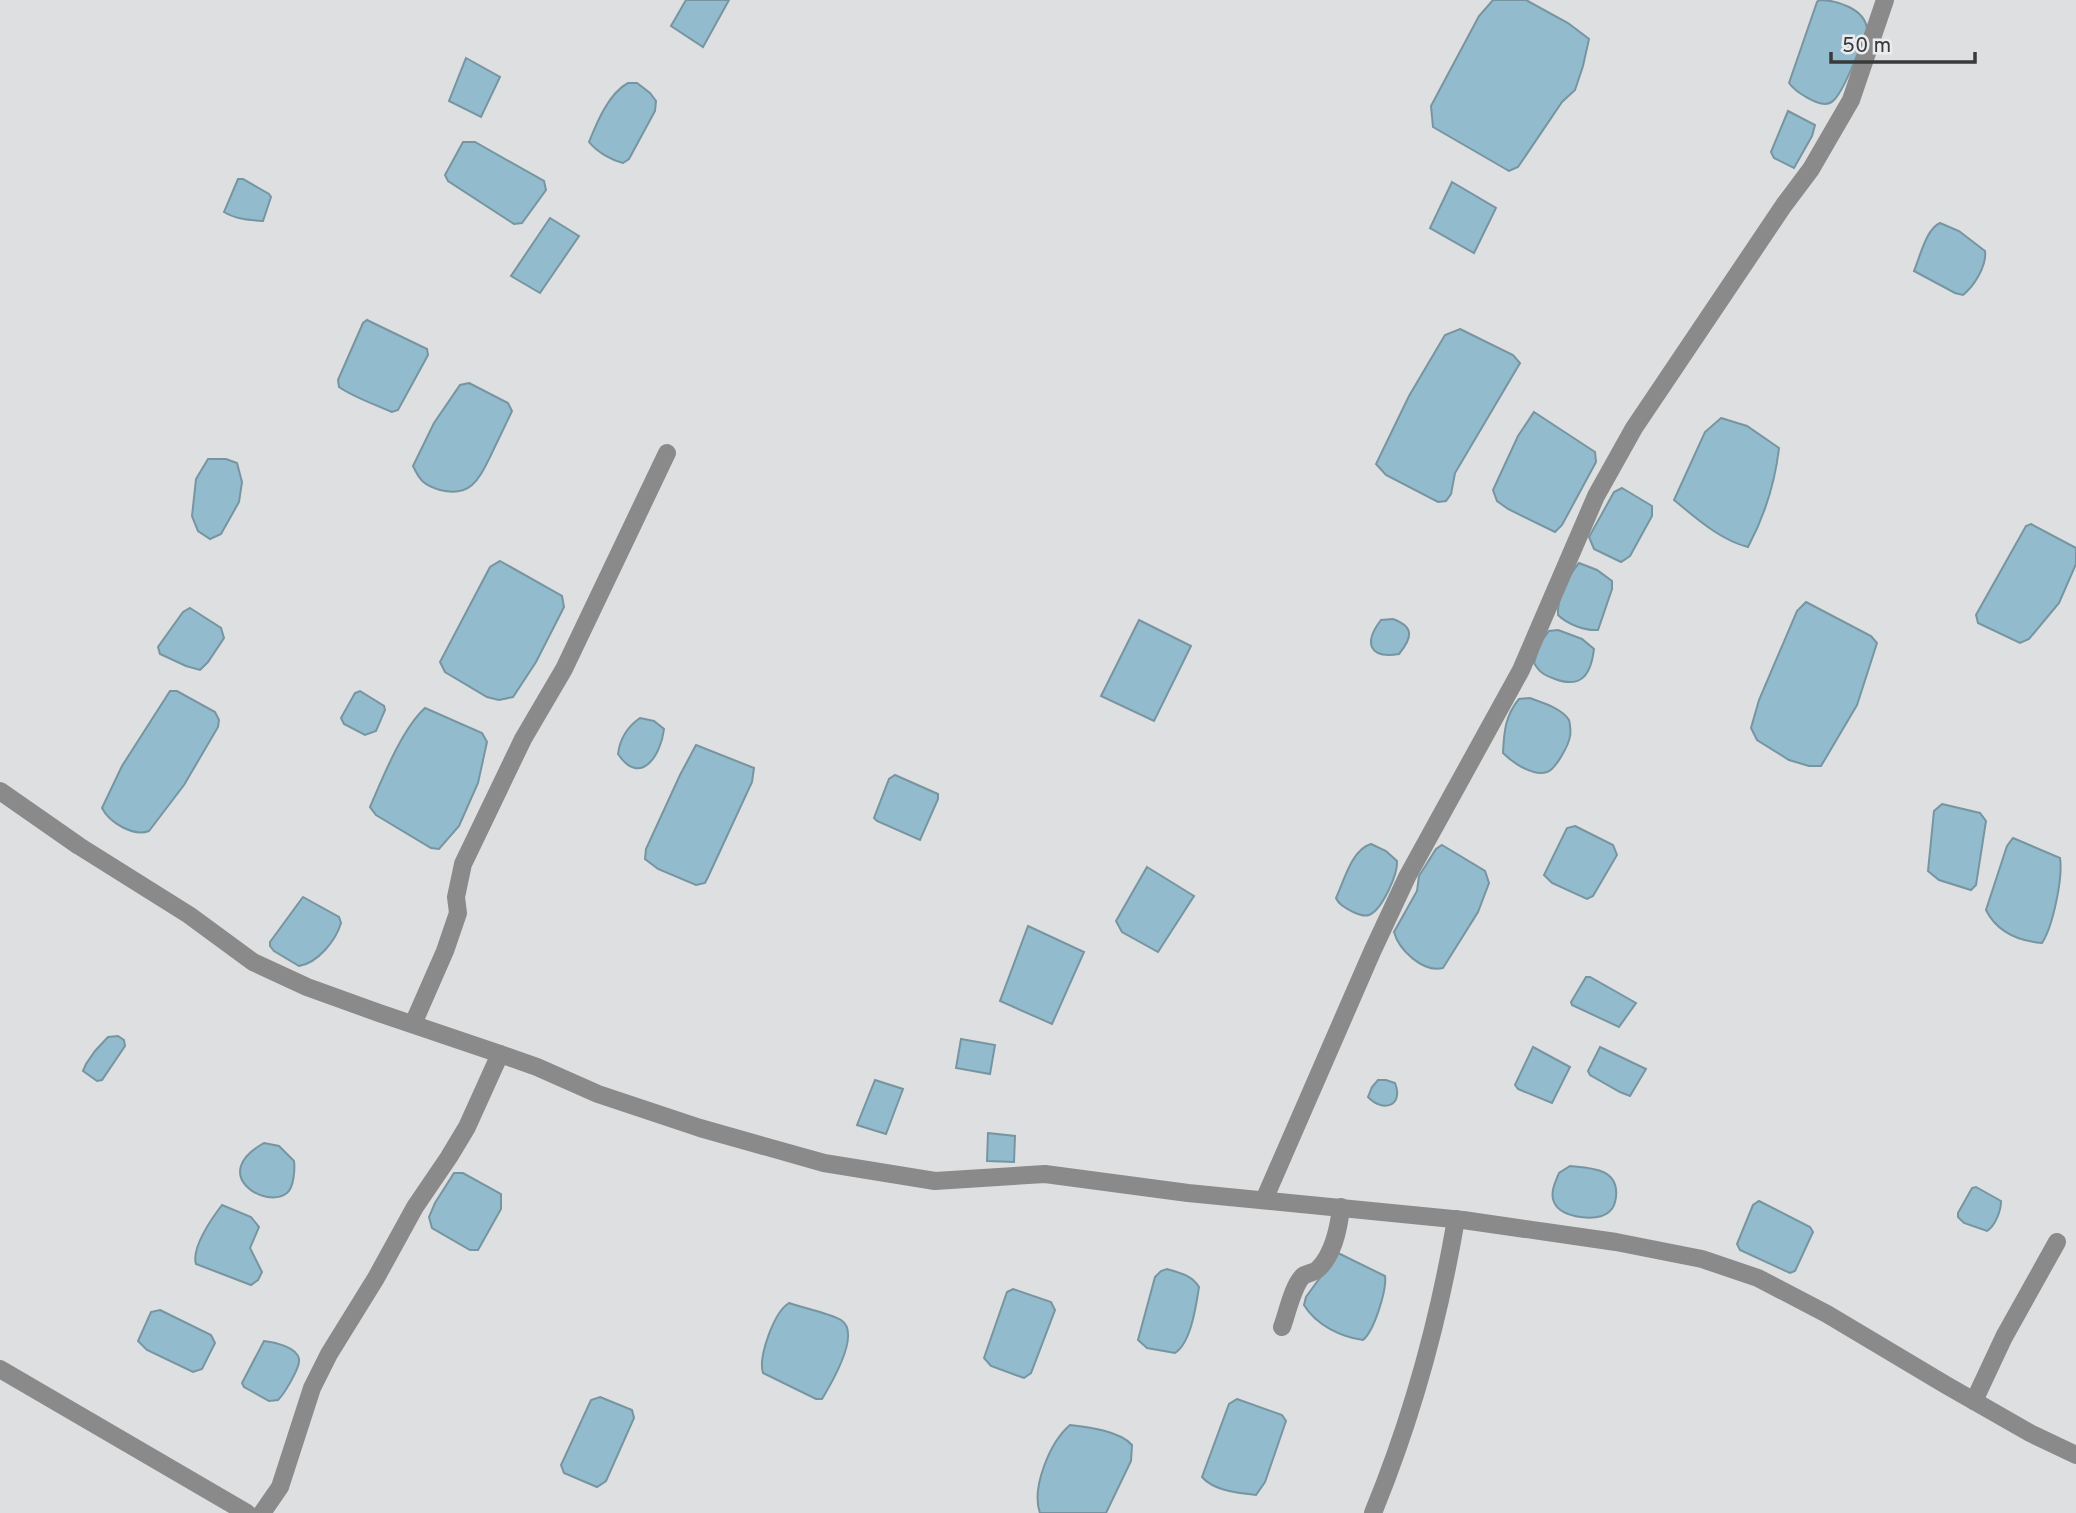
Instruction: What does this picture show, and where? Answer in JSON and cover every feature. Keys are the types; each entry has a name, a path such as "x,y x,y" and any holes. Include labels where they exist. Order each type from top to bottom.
{"street":[{"path":"1264,1200 1407,877 1521,670 1596,496 1634,428 1811,169 1852,100 1885,0"},
{"path":"413,1024 458,914 456,897 463,864 523,738 569,659 667,453"},
{"path":"0,791 79,846 189,915 253,962 307,987 537,1067 598,1094 700,1128 824,1163 935,1181 1045,1174 1188,1193 1456,1219 1616,1242 1690,1256 1758,1278 1827,1314 2030,1433 2076,1455"},
{"path":"262,1513 280,1488 312,1388 329,1354 376,1278 415,1207 467,1127 500,1054"},
{"path":"1282,1327 1295,1289 1303,1276 1316,1271 1324,1261 1339,1223 1341,1208"},
{"path":"1373,1513 1395,1458 1425,1365 1456,1219"},
{"path":"1974,1401 2004,1337 2057,1242"},
{"path":"0,1369 247,1513"}],"water":[{"path":"686,0 729,0 703,47 671,26"},
{"path":"1493,0 1526,0 1568,23 1589,39 1575,90 1562,102 1518,167 1509,171 1433,127 1431,106 1479,16"},
{"path":"1819,0 1842,4 1856,11 1867,29 1843,88 1833,101 1827,104 1806,97 1789,83"},
{"path":"466,58 500,77 481,117 449,101"},
{"path":"628,83 637,83 656,101 655,111 629,159 623,163 604,155 589,142 609,101"},
{"path":"1788,111 1815,125 1812,136 1794,168 1774,158 1771,152"},
{"path":"463,142 475,142 544,181 546,190 522,223 514,224 448,181 445,175"},
{"path":"238,179 243,179 271,197 263,221 237,218 224,212"},
{"path":"1452,182 1496,208 1474,253 1430,228"},
{"path":"550,218 579,236 540,293 511,276"},
{"path":"1940,223 1959,231 1985,251 1979,275 1963,295 1914,271 1927,237"},
{"path":"367,320 427,349 428,355 398,410 392,412 339,387 338,380 363,323"},
{"path":"1460,329 1513,355 1520,363 1455,473 1451,494 1446,501 1438,502 1386,475 1376,464 1409,396 1445,335"},
{"path":"469,383 508,403 512,411 478,479 467,489 451,492 440,490 423,482 413,466 434,423 460,385"},
{"path":"1534,412 1595,452 1596,462 1562,525 1555,532 1508,509 1497,501 1493,490 1518,436"},
{"path":"1721,418 1747,426 1779,448 1768,499 1748,547 1718,534 1674,500 1705,432"},
{"path":"208,459 226,459 237,463 242,482 239,502 221,534 210,539 198,531 192,516 196,479"},
{"path":"1622,488 1652,506 1652,516 1630,556 1621,562 1594,549 1589,537 1614,492"},
{"path":"2031,524 2076,548 2076,564 2059,603 2029,639 2020,643 1978,623 1976,615 2026,526"},
{"path":"500,561 562,596 564,607 536,662 513,697 499,700 487,697 445,672 440,662 490,567"},
{"path":"1579,563 1597,570 1612,581 1612,589 1598,630 1576,626 1558,615 1564,588"},
{"path":"1806,602 1871,636 1877,643 1857,705 1821,766 1809,766 1789,760 1757,740 1751,728 1759,700 1797,611"},
{"path":"190,608 221,628 224,638 200,670 160,654 158,647 183,612"},
{"path":"1393,619 1408,629 1409,638 1399,654 1381,654 1372,647 1372,635 1381,620"},
{"path":"1139,620 1191,646 1154,721 1101,696"},
{"path":"1558,630 1582,639 1594,649 1584,677 1572,682 1545,675 1534,663 1540,643 1549,631"},
{"path":"170,691 177,691 215,712 219,720 218,727 184,785 149,831 136,832 116,823 102,808 122,766"},
{"path":"360,691 384,706 385,710 376,731 365,735 344,724 341,718 355,693"},
{"path":"1530,698 1557,709 1569,721 1570,735 1567,745 1558,762 1547,772 1529,771 1503,753 1508,718 1519,699"},
{"path":"425,708 482,733 487,742 478,783 459,826 439,849 431,848 376,815 370,807 401,741"},
{"path":"640,718 654,721 664,729 654,757 641,768 634,768 626,764 618,754 625,733"},
{"path":"696,745 754,768 752,782 708,877 705,883 696,885 658,869 645,859 646,849"},
{"path":"895,775 938,794 920,840 874,818 889,779"},
{"path":"1942,804 1980,813 1986,821 1976,885 1971,890 1939,880 1928,871 1934,811"},
{"path":"1575,826 1613,845 1617,855 1593,896 1587,899 1552,883 1544,875 1567,828"},
{"path":"2013,838 2060,858 2056,902 2042,943 2025,940 2002,930 1986,910 2007,846"},
{"path":"1371,844 1386,851 1397,861 1397,867 1384,899 1374,912 1365,916 1345,908 1336,898 1354,859 1364,847"},
{"path":"1442,845 1485,871 1489,883 1478,912 1443,968 1435,969 1420,964 1406,953 1394,932 1417,891 1419,876 1436,849"},
{"path":"1147,867 1194,896 1158,952 1122,932 1116,921"},
{"path":"303,897 339,917 341,923 325,950 313,960 299,966 274,951 270,942"},
{"path":"1028,926 1084,952 1052,1024 1000,1001"},
{"path":"1586,977 1636,1003 1619,1027 1572,1005 1571,1002"},
{"path":"118,1036 124,1040 125,1046 102,1080 97,1081 83,1071 86,1064 108,1037"},
{"path":"961,1039 995,1045 990,1074 956,1068"},
{"path":"1533,1047 1570,1067 1552,1103 1518,1089 1515,1085"},
{"path":"1600,1047 1646,1069 1630,1096 1590,1075 1588,1071"},
{"path":"875,1080 903,1089 886,1134 857,1125"},
{"path":"1378,1080 1395,1083 1397,1097 1390,1105 1380,1105 1368,1097"},
{"path":"988,1133 1015,1136 1014,1162 987,1161"},
{"path":"264,1143 279,1146 294,1161 291,1187 287,1193 277,1197 255,1193 246,1186 241,1177 241,1166 248,1155"},
{"path":"1570,1166 1602,1171 1613,1180 1616,1197 1609,1212 1589,1218 1565,1213 1559,1209 1553,1200 1553,1192 1559,1173"},
{"path":"454,1173 463,1173 501,1194 501,1209 478,1250 470,1250 432,1228 429,1217"},
{"path":"1976,1187 2001,1201 1997,1218 1987,1231 1964,1223 1958,1217 1972,1188"},
{"path":"1759,1201 1810,1227 1813,1232 1795,1271 1790,1273 1740,1250 1737,1244 1753,1205"},
{"path":"222,1205 251,1217 259,1227 250,1248 262,1272 258,1280 251,1285 196,1264 199,1242"},
{"path":"1338,1253 1385,1276 1379,1310 1363,1340 1330,1329 1304,1305 1306,1297"},
{"path":"1167,1269 1189,1277 1199,1287 1189,1333 1175,1353 1147,1348 1138,1340 1155,1277"},
{"path":"1013,1289 1051,1302 1055,1310 1031,1373 1024,1378 991,1366 984,1358 1007,1292"},
{"path":"789,1303 836,1317 847,1327 847,1347 843,1359 822,1399 816,1399 763,1373 768,1335 778,1315"},
{"path":"160,1310 211,1335 215,1343 202,1369 193,1372 147,1350 138,1341 151,1312"},
{"path":"264,1341 290,1348 299,1359 295,1373 278,1400 269,1401 244,1387 242,1383"},
{"path":"600,1397 632,1410 634,1418 606,1481 597,1487 564,1473 561,1465 591,1400"},
{"path":"1237,1399 1282,1415 1286,1421 1265,1482 1256,1495 1220,1488 1202,1477 1229,1404"},
{"path":"1070,1425 1112,1433 1132,1445 1131,1461 1106,1513 1040,1513 1038,1491 1044,1466 1056,1442"}]}
